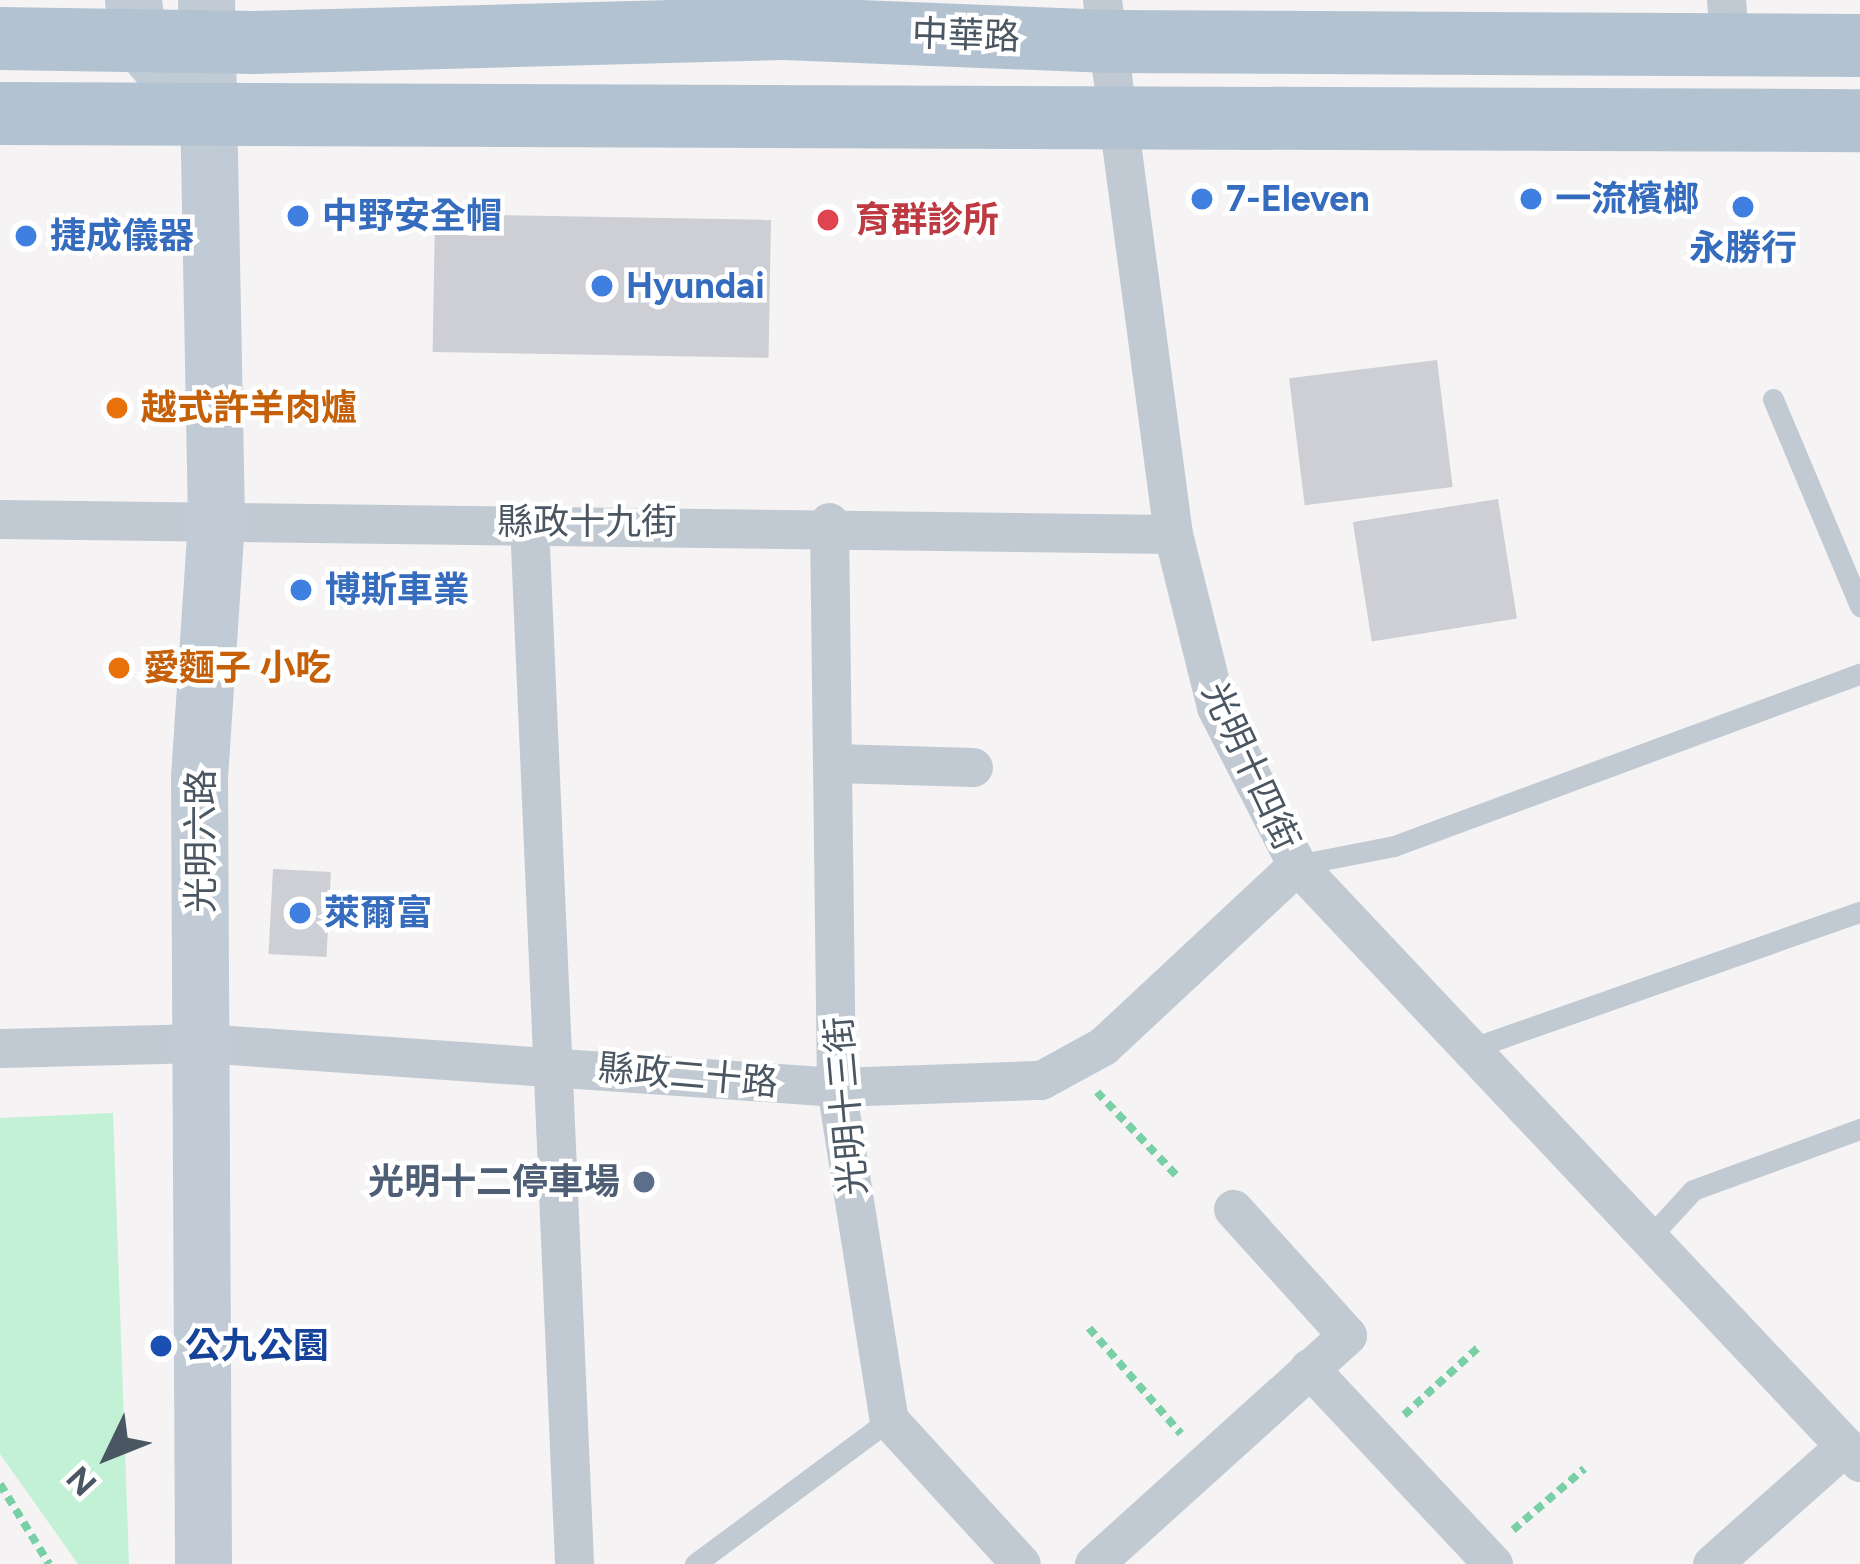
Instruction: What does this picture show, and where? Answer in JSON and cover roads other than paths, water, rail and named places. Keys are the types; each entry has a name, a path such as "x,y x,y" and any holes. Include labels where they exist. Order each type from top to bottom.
{"main road":[{"name":"中華路","path":"0,38 126,13 784,14 1728,22 1860,45"},
{"path":"0,113 206,119 1860,120"}],"street":[{"path":"126,13 206,119"},
{"name":"光明六路","path":"203,1564 200,777 216,519 206,119 212,14"},
{"name":"光明十四街","path":"1106,20 1173,534 1216,707 1297,866 1852,1454"},
{"name":"縣政十九街","path":"0,519 829,522 1173,534"},
{"name":"光明十三街","path":"829,522 836,1087 889,1420"},
{"path":"529,523 574,1564"},
{"path":"835,764 973,767"},
{"name":"縣政二十路","path":"0,1048 202,1043 549,1063 836,1087 1041,1080 1070,1065 1297,866"},
{"path":"1094,1564 1347,1335 1233,1208"},
{"path":"1309,1368 1489,1560"},
{"path":"889,1420 1021,1564"},
{"path":"1712,1564 1852,1454"}],"lane":[{"path":"1773,399 1860,606"},
{"path":"1297,866 1394,846 1860,674"},
{"path":"1470,1048 1860,912"},
{"path":"1649,1238 1693,1190 1860,1129"},
{"path":"695,1564 889,1420"}],"place":[{"name":"7-Eleven","path":"1202,199"},
{"name":"一流檳榔","path":"1531,199"},
{"name":"永勝行","path":"1743,207"},
{"name":"中野安全帽","path":"298,216"},
{"name":"育群診所","path":"828,220"},
{"name":"捷成儀器","path":"26,236"},
{"name":"Hyundai","path":"602,286"},
{"name":"越式許羊肉爐","path":"117,408"},
{"name":"博斯車業","path":"301,590"},
{"name":"愛麵子 小吃","path":"119,668"},
{"name":"萊爾富","path":"300,913"},
{"name":"光明十二停車場","path":"644,1182"},
{"name":"公九公園","path":"161,1346"}]}
